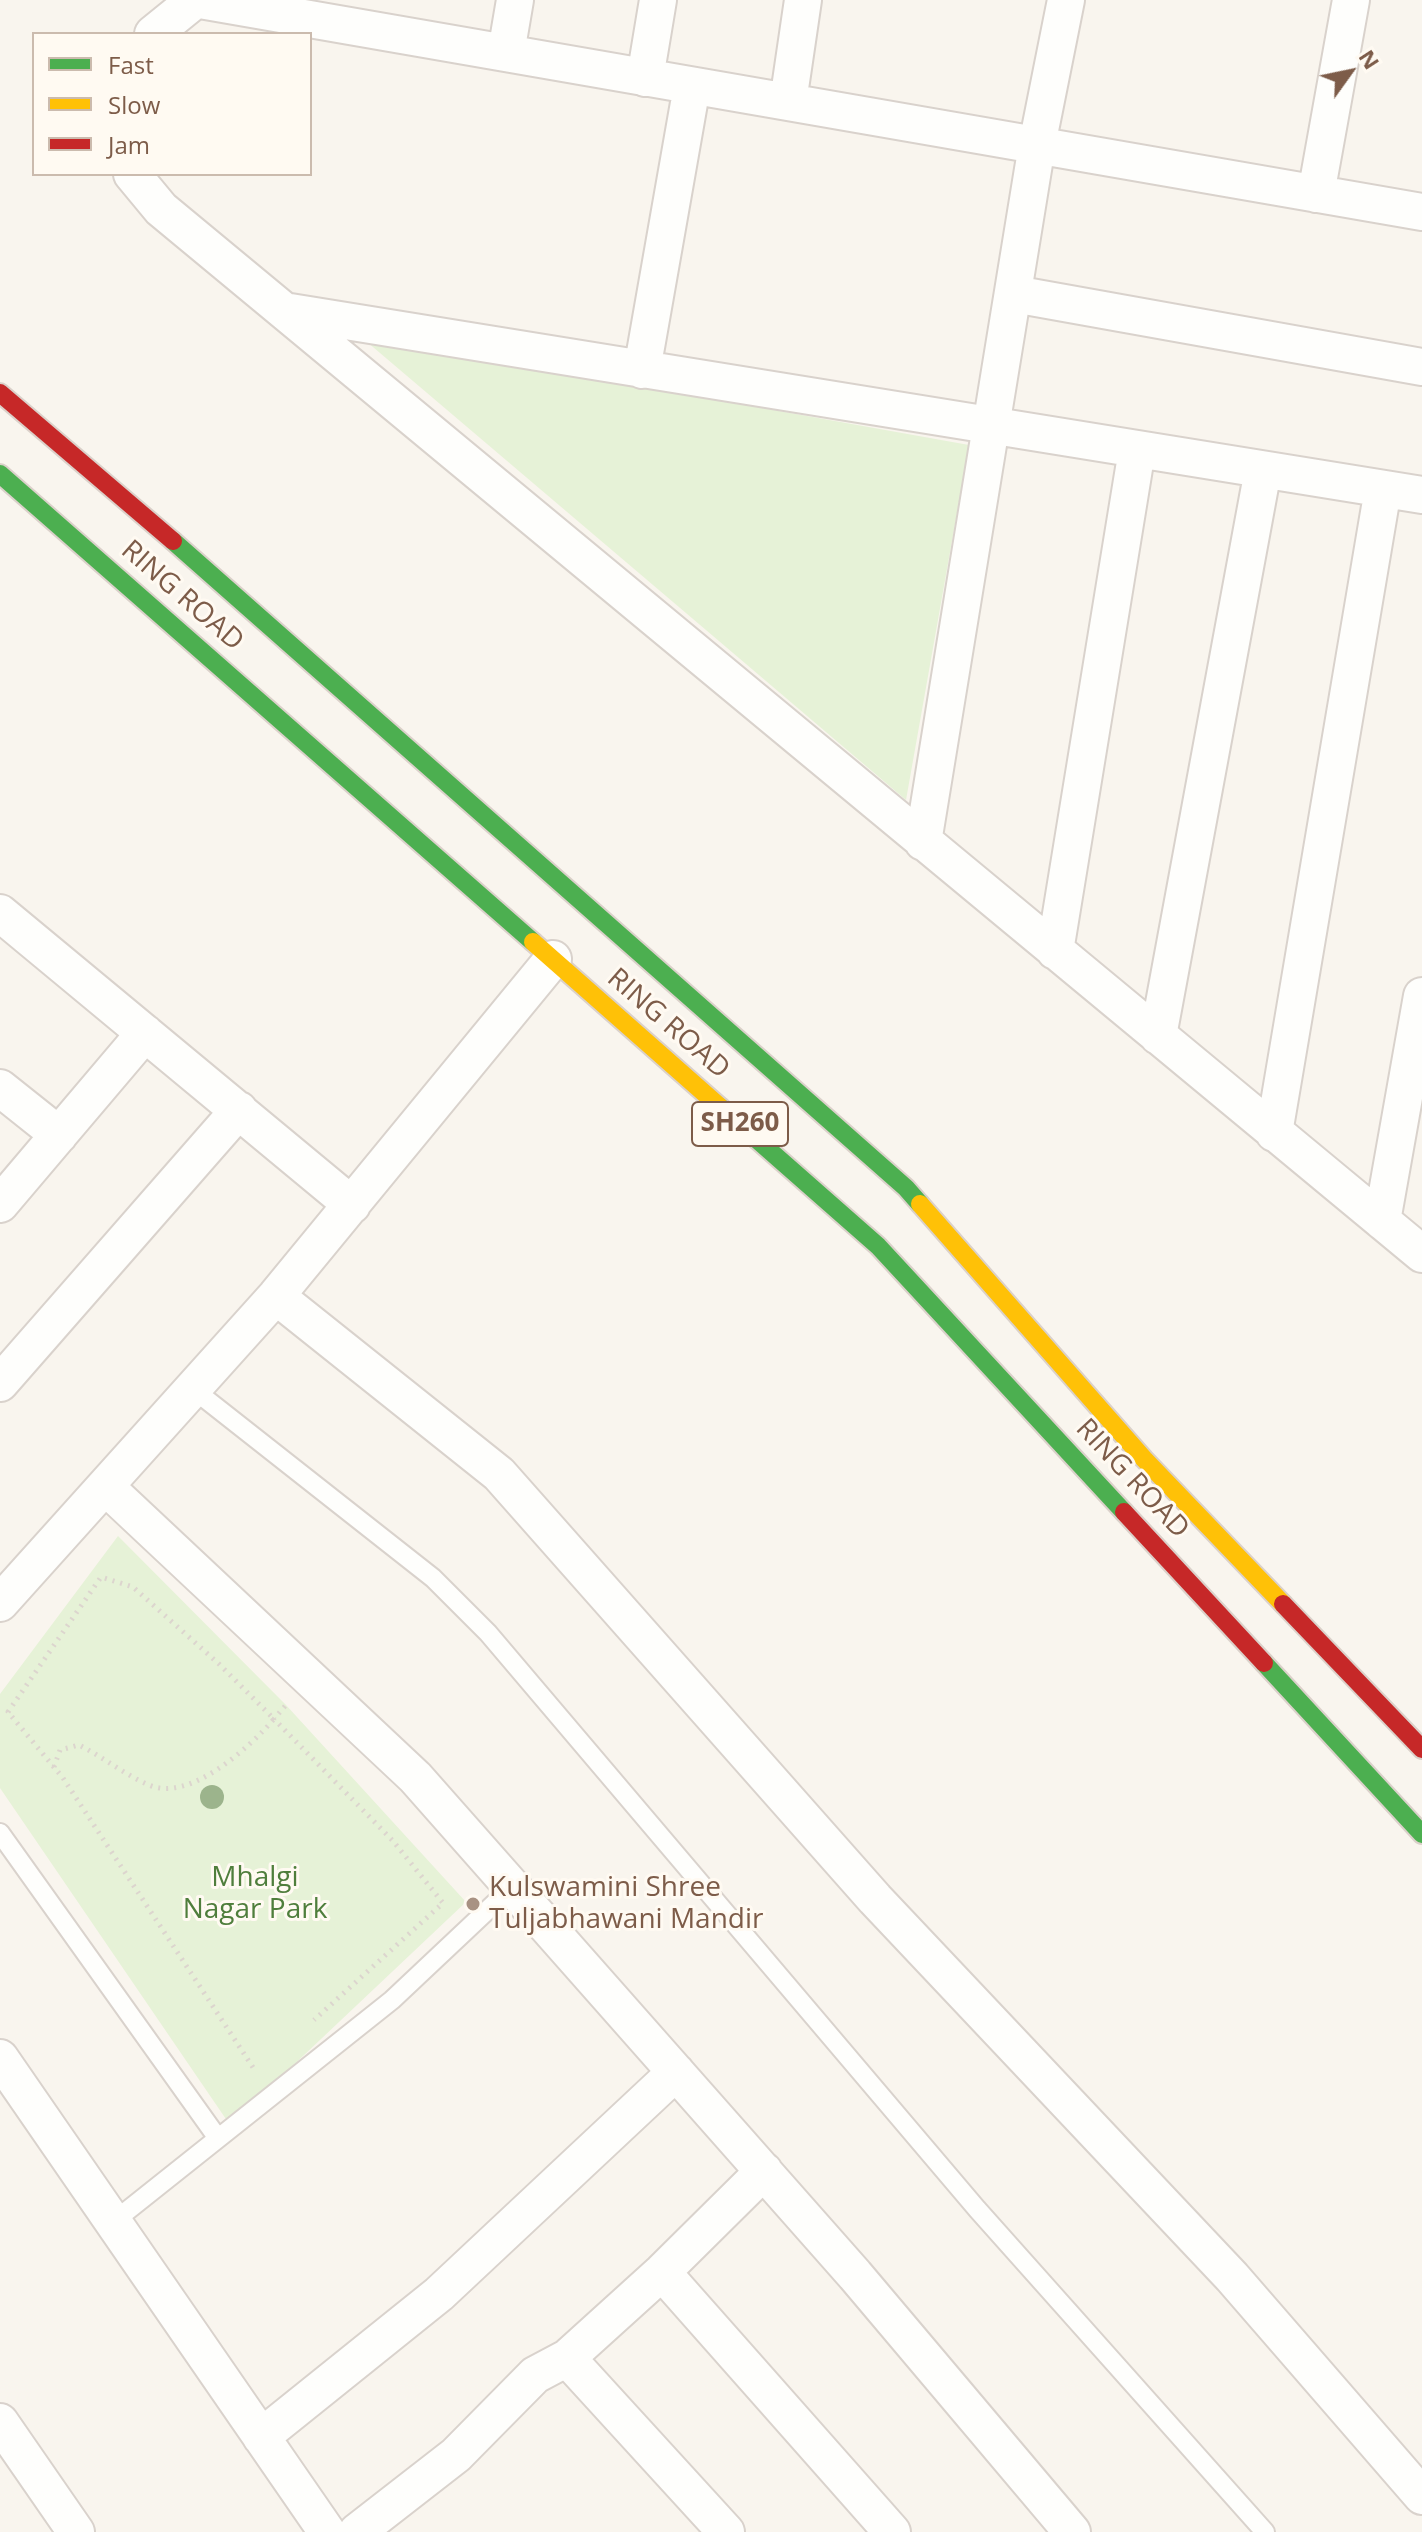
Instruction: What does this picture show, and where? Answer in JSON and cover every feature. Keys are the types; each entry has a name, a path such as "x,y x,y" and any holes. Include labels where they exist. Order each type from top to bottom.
{"highway":[{"name":"RING ROAD","path":"0,393 126,500 906,1188 1144,1459 1422,1749"},
{"name":"RING ROAD","path":"0,474 878,1246 1422,1834"}],"street":[{"path":"156,32 197,0 377,16 506,53 1422,212"},
{"path":"506,53 515,0"},
{"path":"645,78 658,0"},
{"path":"788,102 803,0"},
{"path":"923,842 1037,145 1066,0"},
{"path":"1316,194 1351,0"},
{"path":"642,370 692,86"},
{"path":"134,176 161,209 1422,1254"},
{"path":"1014,294 1422,367"},
{"path":"283,310 1422,495"},
{"path":"1055,951 1137,450"},
{"path":"1158,1036 1263,470"},
{"path":"1274,1133 1383,489"},
{"path":"0,913 352,1205"},
{"path":"0,1603 276,1296 553,959"},
{"path":"1382,1221 1422,996"},
{"path":"0,1204 145,1033"},
{"path":"0,1088 59,1135"},
{"path":"0,1383 239,1110"},
{"path":"276,1296 499,1474 875,1899 1232,2277 1422,2496"},
{"path":"106,1487 415,1777 764,2171 1072,2532"},
{"path":"0,2058 327,2532"},
{"path":"261,2437 439,2294 676,2072"},
{"path":"357,2532 456,2455 535,2375 567,2358 662,2272 764,2171"},
{"path":"662,2272 892,2532"},
{"path":"567,2358 726,2532"},
{"path":"0,2422 76,2532"}],"lane":[{"path":"193,1389 433,1578 488,1633 977,2209 1265,2532"},
{"path":"0,1833 217,2137"},
{"path":"113,2222 392,2000 512,1887"}],"path":[{"path":"268,2062 256,2072 54,1767 8,1712 101,1577 133,1587 219,1664 393,1841 443,1903 303,2030"},
{"path":"54,1767 60,1750 79,1745 152,1787 186,1787 256,1740 311,1680"}],"green space":[{"path":"360,336 969,445 906,800"},
{"name":"Mhalgi Nagar Park","path":"118,1536 286,1705 466,1902 230,2125 0,1788 0,1694"}],"traffic: fast":[{"path":"0,474 533,942"},
{"path":"173,541 906,1188 920,1204"},
{"path":"720,1107 878,1246 1124,1512"},
{"path":"1264,1663 1422,1834"}],"traffic: slow":[{"path":"533,942 720,1107"},
{"path":"920,1204 1144,1459 1283,1604"}],"traffic: jam":[{"path":"0,393 173,541"},
{"path":"1124,1512 1264,1663"},
{"path":"1283,1604 1422,1749"}],"place":[{"name":"Kulswamini Shree Tuljabhawani Mandir","path":"473,1904"}]}
